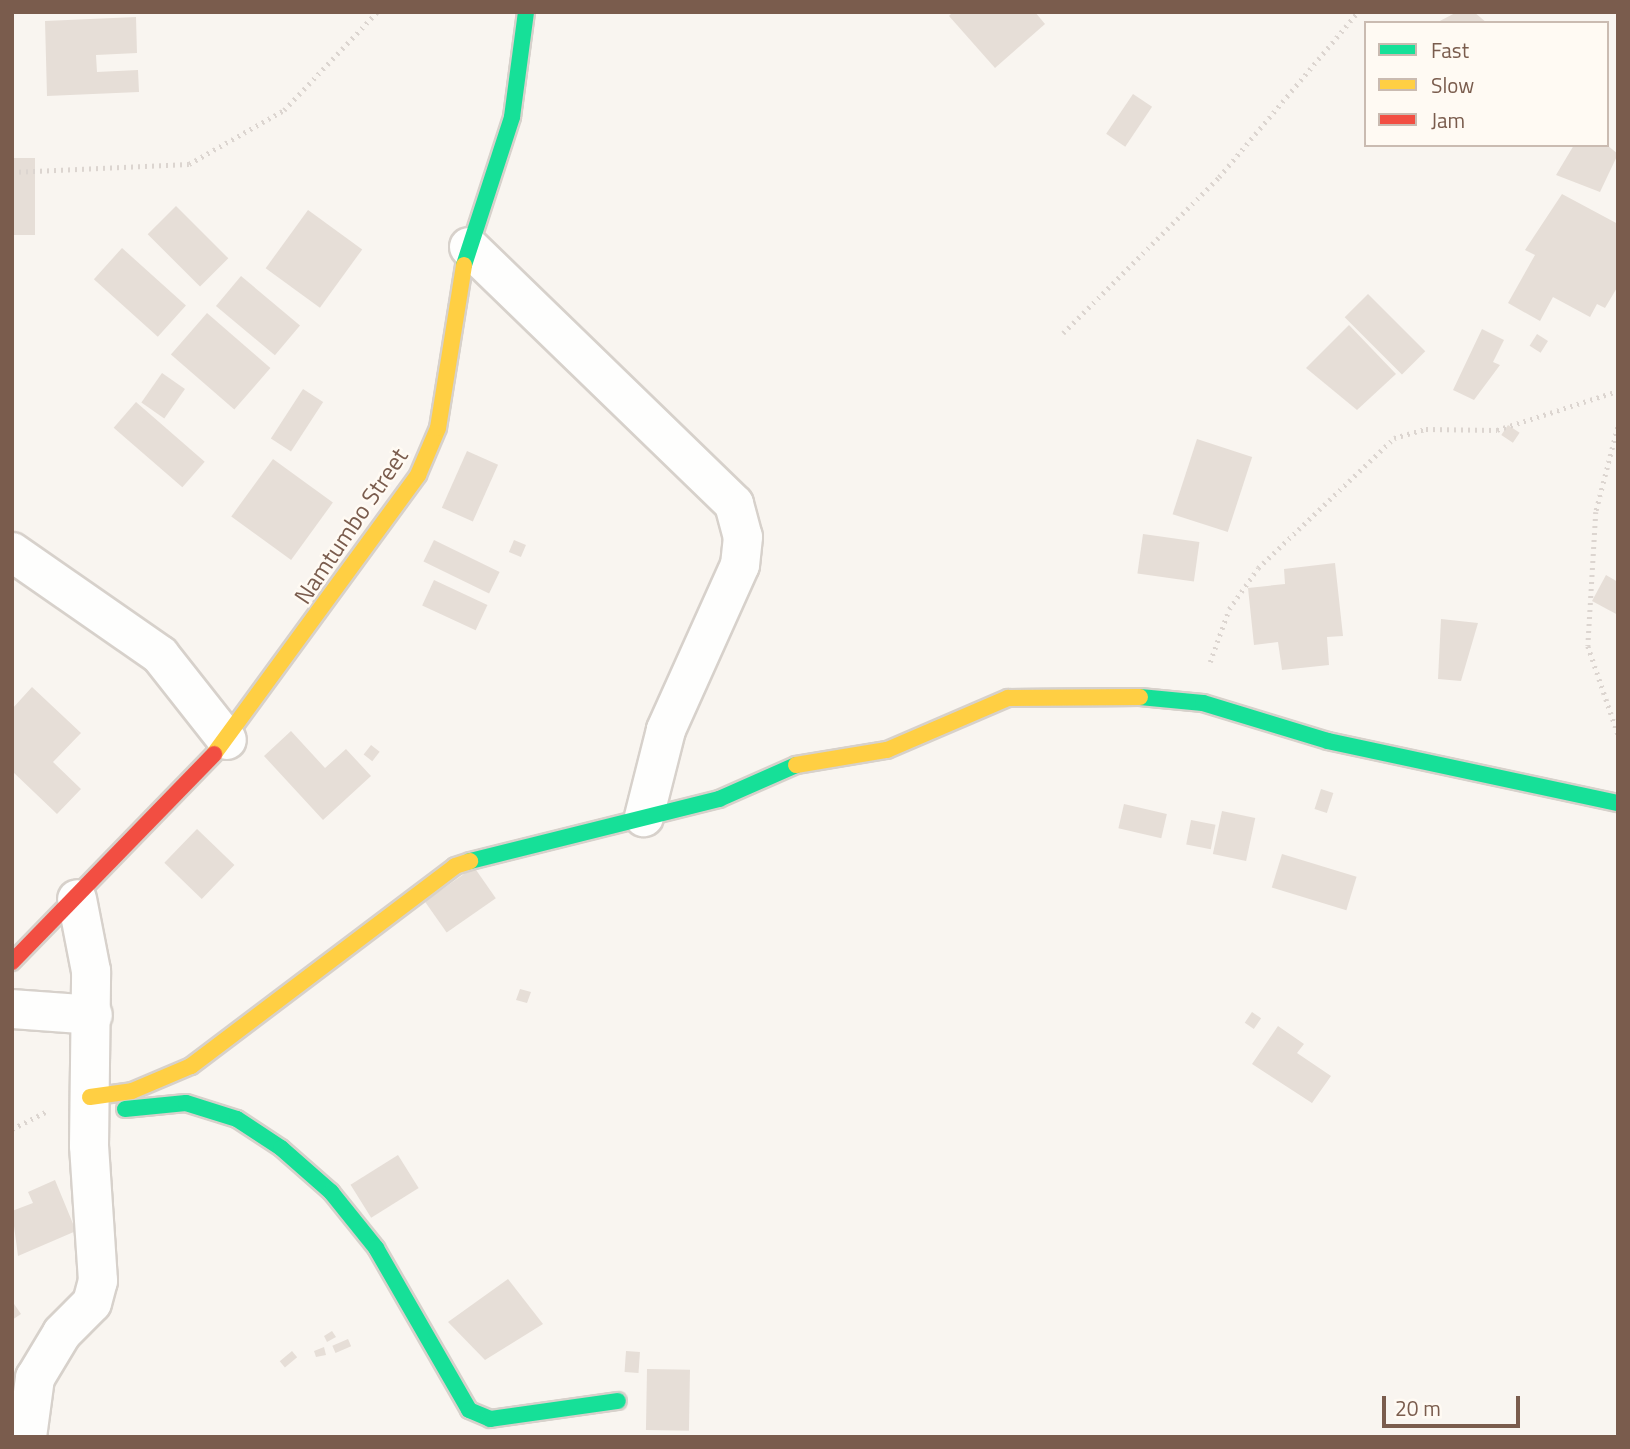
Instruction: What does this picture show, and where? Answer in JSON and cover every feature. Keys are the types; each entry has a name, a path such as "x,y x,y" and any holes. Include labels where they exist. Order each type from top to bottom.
{"street":[{"name":"Namtumbo Street","path":"12,962 77,899 227,740 418,475 438,428 469,247 512,117 526,12"},
{"path":"469,247 734,504 743,537 740,565 666,730 644,817"},
{"path":"12,552 160,655 227,740"},
{"path":"91,1104 132,1091 191,1066 455,866 541,839 719,799 808,760 887,750 1008,698 1099,693 1196,702 1328,741 1618,803"},
{"path":"27,1437 35,1378 62,1333 92,1303 98,1281 91,1104 93,1015 89,941 77,899"},
{"path":"12,1009 93,1015"},
{"path":"91,1104 186,1103 237,1119 281,1148 331,1192 376,1248 469,1410 490,1419 618,1401"}],"path":[{"path":"12,172 189,164 293,103 377,12"},
{"path":"1063,332 1219,177 1358,12"},
{"path":"1196,702 1229,609 1258,568 1394,439 1426,429 1497,430 1618,391"},
{"path":"1618,427 1596,512 1588,646 1618,734"}],"building":[{"path":"953,12 1035,12 1045,24 995,68 949,16"},
{"path":"1457,12 1474,12 1485,21 1440,21"},
{"path":"136,17 137,53 96,55 97,72 138,70 139,92 47,96 45,21"},
{"path":"1133,94 1152,107 1125,147 1106,134"},
{"path":"1573,147 1609,147 1618,154 1600,192 1556,175"},
{"path":"12,158 35,158 35,235 12,235"},
{"path":"1562,194 1618,224 1618,286 1605,308 1597,304 1590,317 1553,297 1540,321 1508,303 1535,255 1525,250"},
{"path":"176,206 228,258 200,287 148,234"},
{"path":"308,210 362,249 320,308 266,268"},
{"path":"122,248 186,306 158,337 94,279"},
{"path":"241,276 300,325 275,355 216,306"},
{"path":"1368,294 1425,351 1402,375 1345,317"},
{"path":"207,313 270,368 234,410 171,355"},
{"path":"1349,325 1396,374 1357,410 1306,368"},
{"path":"1482,329 1504,340 1493,362 1500,365 1474,400 1453,390"},
{"path":"1537,334 1548,341 1541,353 1530,346"},
{"path":"162,373 185,389 164,419 141,402"},
{"path":"303,389 323,402 291,452 271,438"},
{"path":"136,402 205,462 182,487 114,428"},
{"path":"1508,425 1520,433 1513,443 1501,435"},
{"path":"1197,439 1252,457 1228,532 1173,514"},
{"path":"467,451 498,465 473,521 442,508"},
{"path":"273,459 333,502 291,560 231,516"},
{"path":"1143,534 1199,542 1194,582 1137,574"},
{"path":"434,540 500,572 489,594 423,562"},
{"path":"514,540 526,545 521,557 509,552"},
{"path":"1335,563 1343,636 1327,637 1329,665 1282,670 1278,642 1254,645 1248,588 1285,584 1284,569"},
{"path":"1606,575 1618,582 1618,615 1592,601"},
{"path":"434,580 487,605 476,630 422,605"},
{"path":"1441,619 1478,623 1461,681 1438,679"},
{"path":"32,687 81,733 53,762 81,789 57,814 12,771 12,709"},
{"path":"291,731 325,768 346,749 371,776 323,820 264,756"},
{"path":"371,745 380,752 372,761 364,754"},
{"path":"1321,789 1333,793 1327,813 1315,809"},
{"path":"1124,804 1167,814 1161,838 1118,828"},
{"path":"1222,811 1255,818 1246,861 1213,854"},
{"path":"1191,820 1216,825 1211,849 1186,845"},
{"path":"197,829 234,865 202,899 164,863"},
{"path":"1282,854 1357,877 1346,910 1272,887"},
{"path":"474,867 496,898 447,933 425,901"},
{"path":"520,989 531,992 527,1003 516,1000"},
{"path":"1252,1012 1261,1018 1254,1029 1245,1023"},
{"path":"1278,1026 1304,1044 1297,1053 1331,1076 1312,1103 1252,1064"},
{"path":"398,1155 419,1188 371,1218 351,1185"},
{"path":"55,1180 76,1231 18,1256 12,1211 33,1203 28,1192"},
{"path":"508,1279 543,1324 485,1360 448,1322"},
{"path":"12,1301 21,1314 12,1320"},
{"path":"332,1331 336,1337 327,1342 324,1336"},
{"path":"348,1339 351,1346 335,1353 332,1346"},
{"path":"324,1347 326,1355 316,1357 314,1351"},
{"path":"292,1351 297,1357 285,1367 280,1361"},
{"path":"626,1351 640,1352 639,1373 625,1372"},
{"path":"647,1369 690,1370 689,1431 646,1430"}],"traffic: fast":[{"path":"464,265 512,117 526,12"},
{"path":"1140,697 1203,703 1328,741 1618,803"},
{"path":"470,861 719,799 796,765"},
{"path":"125,1109 186,1103 237,1119 281,1148 331,1192 376,1248 469,1410 490,1419 618,1401"}],"traffic: slow":[{"path":"214,754 418,475 438,428 464,265"},
{"path":"796,765 887,750 1008,698 1140,697"},
{"path":"90,1097 132,1091 191,1066 455,866 470,861"}],"traffic: jam":[{"path":"12,962 214,754"}]}
